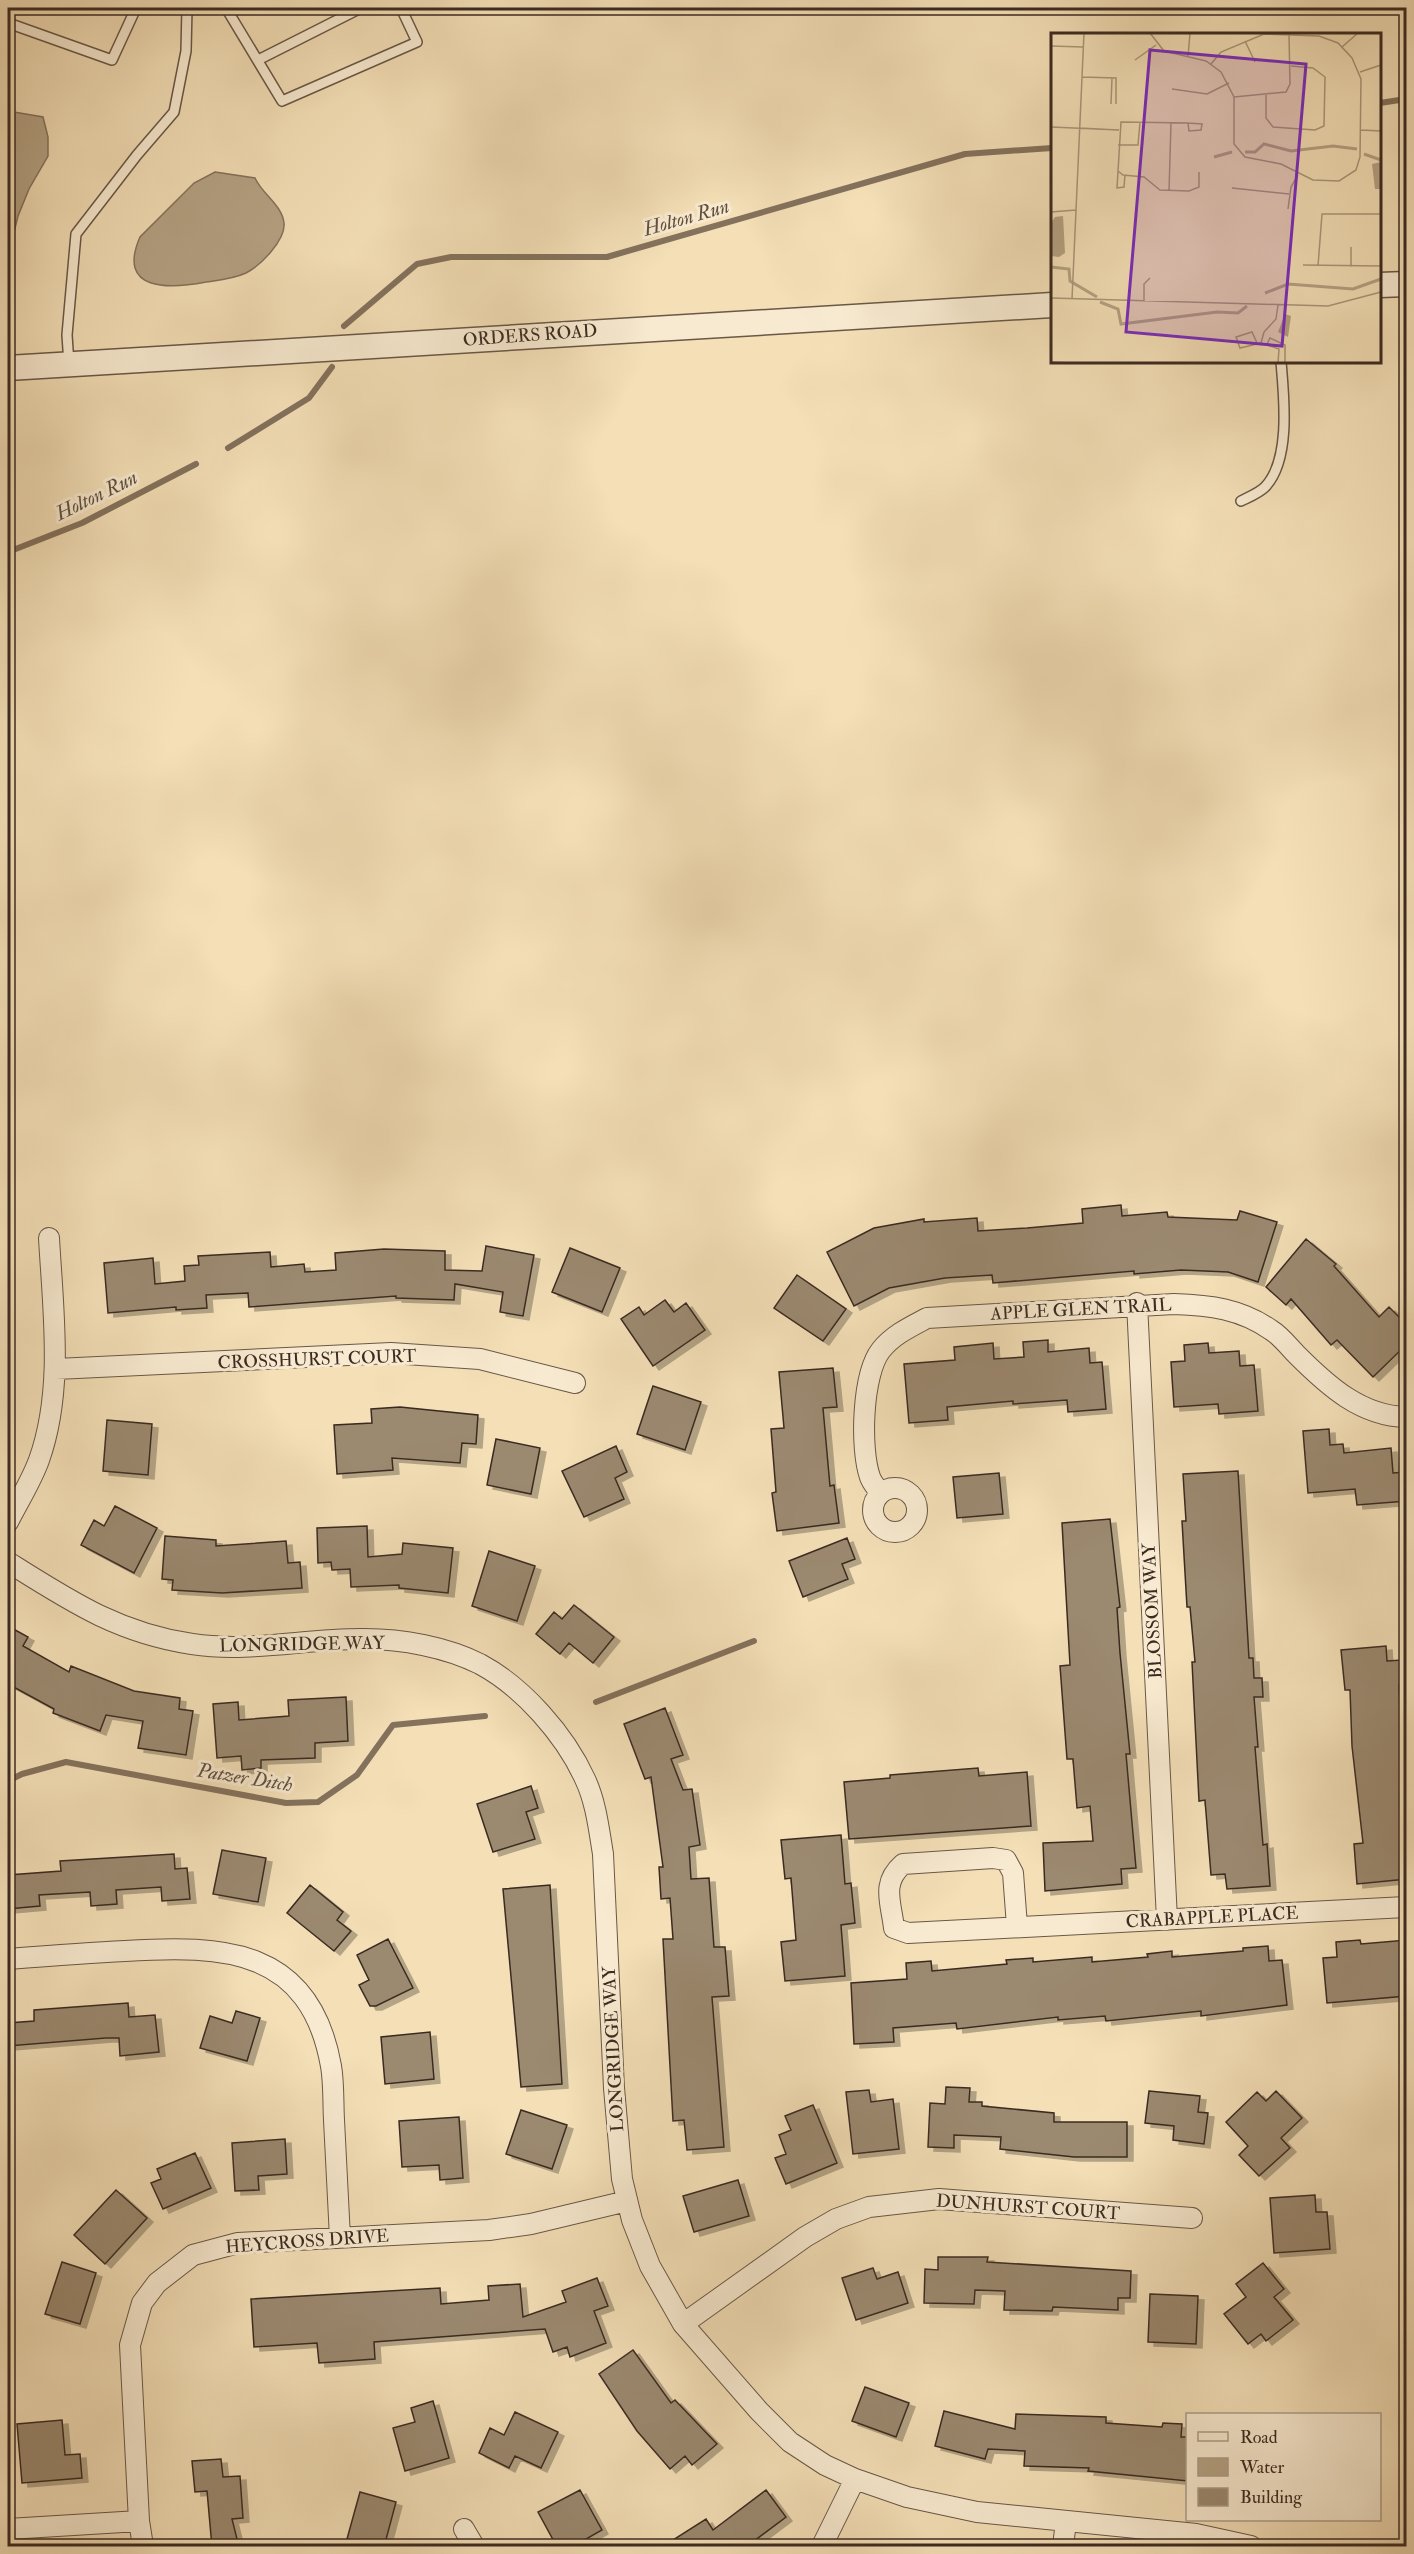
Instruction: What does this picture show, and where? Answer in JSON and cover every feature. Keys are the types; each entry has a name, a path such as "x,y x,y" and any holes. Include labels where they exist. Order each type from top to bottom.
{"street":[{"path":"1381,285 1407,284"},
{"name":"ORDERS ROAD","path":"8,368 1051,305"},
{"path":"8,1522 38,1461 46,1435 56,1369 49,1238"},
{"name":"APPLE GLEN TRAIL","path":"880,1493 870,1477 864,1402 866,1383 880,1350 898,1333 927,1318 1137,1305 1199,1305 1237,1312 1273,1331 1318,1375 1347,1399 1367,1409 1407,1417"},
{"name":"BLOSSOM WAY","path":"1137,1305 1167,1920"},
{"name":"CROSSHURST COURT","path":"56,1369 391,1353 480,1359 575,1383"},
{"name":"LONGRIDGE WAY","path":"8,1562 85,1610 148,1635 193,1645 239,1648 365,1639 425,1645 480,1664 530,1700 566,1743 586,1781 596,1816 603,1854 614,2088 622,2179 627,2201 650,2266 683,2324 707,2354 790,2442 825,2465 855,2480 907,2497 977,2512 1196,2534 1251,2547"},
{"name":"CRABAPPLE PLACE","path":"1017,1926 1013,1873 1006,1860 993,1858 903,1864 892,1874 889,1884 894,1928 908,1933 1407,1907"},
{"path":"8,1959 183,1947 221,1951 252,1958 283,1975 306,2002 323,2033 331,2067 340,2238"},
{"name":"DUNHURST COURT","path":"683,2324 805,2237 836,2219 869,2207 939,2199 1192,2218"},
{"name":"HEYCROSS DRIVE","path":"143,2547 139,2521 130,2345 142,2303 157,2283 193,2255 238,2243 489,2230 531,2224 627,2201"},
{"path":"822,2547 855,2480"},
{"path":"8,2529 139,2521"},
{"path":"1063,2547 1066,2522"},
{"path":"464,2529 474,2547"}],"lane":[{"path":"8,23 112,60 137,8 159,8"},
{"path":"69,364 67,335 76,234 137,155 174,112 186,51 187,8"},
{"path":"226,8 282,101 417,42 401,8"},
{"path":"258,60 361,8"},
{"path":"1241,501 1264,488 1277,469 1282,448 1281,363"}],"water":[{"path":"8,111 43,117 48,137 48,156 29,189 18,216 8,257"},
{"path":"215,172 255,178 280,211 284,223 284,230 277,244 265,259 252,270 241,275 177,286 150,283 141,277 135,268 134,255 140,237 194,183"}],"building":[{"path":"1121,1205 1122,1216 1167,1212 1168,1217 1237,1220 1240,1211 1277,1222 1258,1282 1228,1272 1181,1270 1134,1274 1134,1271 993,1283 992,1275 945,1278 889,1288 854,1306 827,1252 874,1228 924,1219 924,1222 977,1218 978,1231 1027,1228 1083,1223 1082,1209"},
{"path":"1306,1239 1336,1264 1334,1266 1379,1317 1389,1307 1407,1325 1407,1344 1373,1377 1337,1340 1331,1345 1291,1299 1286,1305 1266,1287"},
{"path":"486,1246 534,1255 523,1316 500,1312 503,1292 455,1284 454,1300 396,1298 396,1296 249,1307 248,1293 206,1295 207,1308 176,1310 176,1307 108,1313 104,1263 153,1258 155,1284 185,1281 184,1266 199,1265 198,1256 270,1252 271,1267 304,1264 305,1272 336,1270 335,1253 384,1249 445,1251 445,1270 482,1271"},
{"path":"570,1248 620,1268 602,1312 552,1292"},
{"path":"797,1275 846,1309 823,1341 774,1308"},
{"path":"665,1300 674,1312 686,1303 705,1330 653,1366 621,1319 639,1307 644,1315"},
{"path":"1048,1340 1048,1352 1089,1348 1090,1363 1102,1362 1106,1409 1068,1412 1067,1400 1013,1404 1013,1401 947,1407 948,1420 909,1423 904,1364 955,1360 954,1347 993,1343 994,1359 1024,1357 1023,1342"},
{"path":"1208,1343 1209,1353 1239,1351 1240,1366 1254,1365 1258,1411 1219,1414 1218,1404 1174,1407 1171,1362 1185,1361 1184,1345"},
{"path":"833,1368 837,1407 823,1408 830,1486 834,1485 839,1523 777,1531 772,1493 776,1492 771,1429 784,1428 779,1372"},
{"path":"653,1386 701,1402 685,1450 637,1434"},
{"path":"400,1407 478,1415 476,1444 462,1443 460,1463 392,1458 393,1470 337,1474 334,1425 372,1423 371,1409"},
{"path":"107,1420 152,1424 148,1475 103,1471"},
{"path":"1329,1429 1330,1445 1343,1444 1344,1453 1391,1448 1393,1473 1407,1472 1407,1501 1357,1505 1355,1489 1308,1493 1303,1431"},
{"path":"496,1439 540,1448 531,1494 487,1485"},
{"path":"616,1446 627,1472 615,1478 624,1499 584,1517 562,1471"},
{"path":"1238,1471 1249,1658 1253,1658 1254,1678 1262,1678 1263,1697 1254,1697 1258,1747 1255,1747 1263,1845 1267,1844 1270,1886 1227,1889 1225,1874 1211,1875 1205,1800 1199,1801 1192,1662 1195,1662 1190,1607 1187,1607 1182,1521 1186,1521 1183,1474"},
{"path":"999,1473 1003,1514 957,1518 953,1477"},
{"path":"115,1506 157,1528 134,1573 81,1545 94,1520 104,1526"},
{"path":"1110,1519 1120,1607 1117,1608 1130,1754 1126,1754 1136,1868 1121,1869 1122,1884 1045,1891 1043,1843 1093,1841 1090,1806 1077,1808 1073,1759 1067,1759 1060,1666 1070,1665 1062,1523"},
{"path":"367,1526 368,1557 402,1554 403,1543 453,1548 448,1593 399,1588 399,1585 351,1587 350,1569 332,1570 331,1562 318,1563 317,1528"},
{"path":"165,1536 216,1540 216,1546 286,1541 288,1563 300,1562 302,1588 222,1593 172,1590 173,1580 162,1579"},
{"path":"847,1538 855,1559 842,1564 848,1579 803,1597 789,1561"},
{"path":"489,1551 535,1566 517,1621 472,1606"},
{"path":"574,1605 614,1637 593,1663 569,1643 560,1654 536,1634 554,1612 562,1619"},
{"path":"8,1626 28,1637 23,1646 69,1672 71,1666 134,1691 180,1698 179,1709 193,1711 186,1755 138,1748 143,1721 106,1715 100,1731 53,1713 54,1709 8,1684"},
{"path":"1386,1646 1387,1661 1402,1660 1404,1685 1399,1685 1402,1742 1407,1741 1407,1879 1357,1884 1354,1844 1363,1843 1352,1746 1350,1690 1345,1690 1341,1650"},
{"path":"346,1697 348,1741 315,1743 315,1758 261,1760 261,1768 242,1770 241,1756 217,1758 213,1704 238,1702 239,1720 289,1716 288,1700"},
{"path":"665,1708 683,1755 671,1759 683,1790 692,1789 700,1845 689,1847 691,1879 709,1878 714,1947 725,1947 729,1996 712,1997 724,2147 687,2150 684,2120 673,2121 663,1939 673,1939 670,1898 661,1899 659,1867 663,1867 651,1777 645,1779 624,1724"},
{"path":"978,1768 979,1776 1027,1772 1031,1826 849,1839 844,1782 890,1778 890,1775"},
{"path":"531,1786 538,1808 526,1812 535,1839 493,1852 477,1804"},
{"path":"841,1835 845,1884 851,1883 855,1923 841,1925 845,1976 785,1981 781,1942 796,1940 791,1878 785,1879 781,1840"},
{"path":"222,1850 266,1858 258,1902 213,1894"},
{"path":"174,1854 175,1869 187,1868 190,1899 162,1901 161,1887 116,1890 117,1904 91,1906 90,1892 39,1895 40,1906 8,1909 8,1875 61,1871 60,1861"},
{"path":"310,1885 343,1912 337,1920 351,1931 334,1951 287,1913"},
{"path":"550,1885 562,2084 521,2087 503,1889"},
{"path":"388,1939 413,1988 376,2006 370,2006 359,1985 369,1980 357,1955"},
{"path":"1360,1940 1361,1944 1407,1940 1407,1996 1327,2003 1323,1958 1337,1957 1336,1942"},
{"path":"1268,1946 1269,1961 1282,1960 1287,2005 1201,2016 1201,2011 1106,2021 1105,2016 1058,2020 1058,2017 957,2029 956,2023 893,2028 894,2042 854,2044 851,1983 907,1979 906,1963 931,1961 932,1971 1007,1964 1006,1960 1033,1958 1033,1962 1092,1957 1092,1962 1148,1957 1147,1954 1172,1951 1172,1957 1243,1951 1243,1948"},
{"path":"128,2003 129,2017 155,2015 159,2052 120,2056 119,2038 8,2046 8,2023 34,2021 34,2010"},
{"path":"236,2011 260,2018 247,2061 200,2048 210,2016 232,2023"},
{"path":"430,2032 434,2079 385,2084 381,2037"},
{"path":"946,2087 970,2088 969,2102 982,2102 982,2106 1054,2113 1054,2122 1127,2122 1127,2157 1074,2157 1000,2149 1001,2137 954,2135 954,2148 928,2147 930,2103 945,2104"},
{"path":"869,2090 871,2102 893,2099 899,2149 853,2154 846,2092"},
{"path":"1149,2091 1200,2096 1198,2112 1208,2113 1204,2144 1173,2140 1174,2126 1145,2123"},
{"path":"1276,2091 1302,2118 1281,2138 1290,2148 1259,2176 1239,2155 1248,2146 1226,2122 1257,2092 1266,2101"},
{"path":"813,2105 837,2163 786,2184 775,2158 786,2154 779,2135 791,2130 785,2116"},
{"path":"521,2110 567,2125 552,2169 506,2154"},
{"path":"459,2117 463,2178 440,2180 439,2165 402,2167 399,2121"},
{"path":"285,2139 287,2174 258,2176 259,2190 235,2191 232,2143"},
{"path":"195,2153 211,2188 163,2209 151,2183 161,2179 157,2169"},
{"path":"738,2180 749,2216 694,2232 683,2196"},
{"path":"116,2190 147,2218 105,2264 74,2235"},
{"path":"1315,2195 1316,2212 1327,2212 1330,2249 1274,2253 1270,2198"},
{"path":"938,2257 988,2257 987,2262 1131,2271 1130,2298 1118,2298 1118,2310 1053,2307 1052,2311 1004,2310 1005,2291 975,2290 974,2304 924,2303 925,2269 938,2270"},
{"path":"62,2262 96,2273 80,2324 45,2314"},
{"path":"1263,2263 1284,2289 1274,2297 1293,2320 1266,2341 1261,2334 1248,2344 1224,2314 1246,2297 1236,2284"},
{"path":"873,2268 877,2279 898,2272 908,2303 856,2320 842,2278"},
{"path":"597,2278 608,2306 594,2311 606,2343 570,2357 567,2347 553,2352 545,2329 374,2342 375,2359 319,2363 317,2343 254,2347 251,2299 440,2288 441,2304 489,2300 488,2286 520,2284 523,2317 566,2302 562,2291"},
{"path":"1150,2294 1198,2296 1196,2344 1148,2342"},
{"path":"633,2350 671,2403 675,2400 717,2444 692,2465 685,2456 670,2469 637,2431 599,2374"},
{"path":"865,2387 909,2403 896,2437 852,2421"},
{"path":"433,2401 449,2458 405,2471 393,2428 415,2422 411,2408"},
{"path":"944,2411 1015,2429 1016,2414 1106,2417 1106,2423 1162,2427 1163,2423 1182,2424 1181,2437 1186,2437 1186,2481 1088,2471 1089,2468 1024,2466 1025,2451 988,2449 985,2459 935,2446"},
{"path":"515,2412 558,2432 541,2468 515,2456 509,2468 479,2453 490,2428 504,2435"},
{"path":"62,2420 65,2455 80,2454 82,2478 22,2483 17,2424"},
{"path":"221,2459 223,2477 240,2476 243,2518 232,2519 239,2547 212,2547 207,2491 195,2492 192,2461"},
{"path":"580,2490 602,2530 572,2547 557,2547 538,2512"},
{"path":"766,2490 786,2517 746,2547 662,2547 706,2519 713,2530"},
{"path":"360,2492 396,2502 384,2547 347,2539"}],"waterway":[{"name":"Holton Run","path":"1381,103 1406,99"},
{"name":"Holton Run","path":"344,326 417,264 451,257 607,257 965,154 1051,148"},
{"name":"Holton Run","path":"228,448 309,398 332,367"},
{"name":"Holton Run","path":"8,552 82,523 196,464"},
{"name":"Patzer Ditch","path":"596,1702 754,1641"},
{"name":"Patzer Ditch","path":"8,1781 22,1774 66,1762 286,1803 318,1802 357,1775 393,1725 485,1716"}]}
